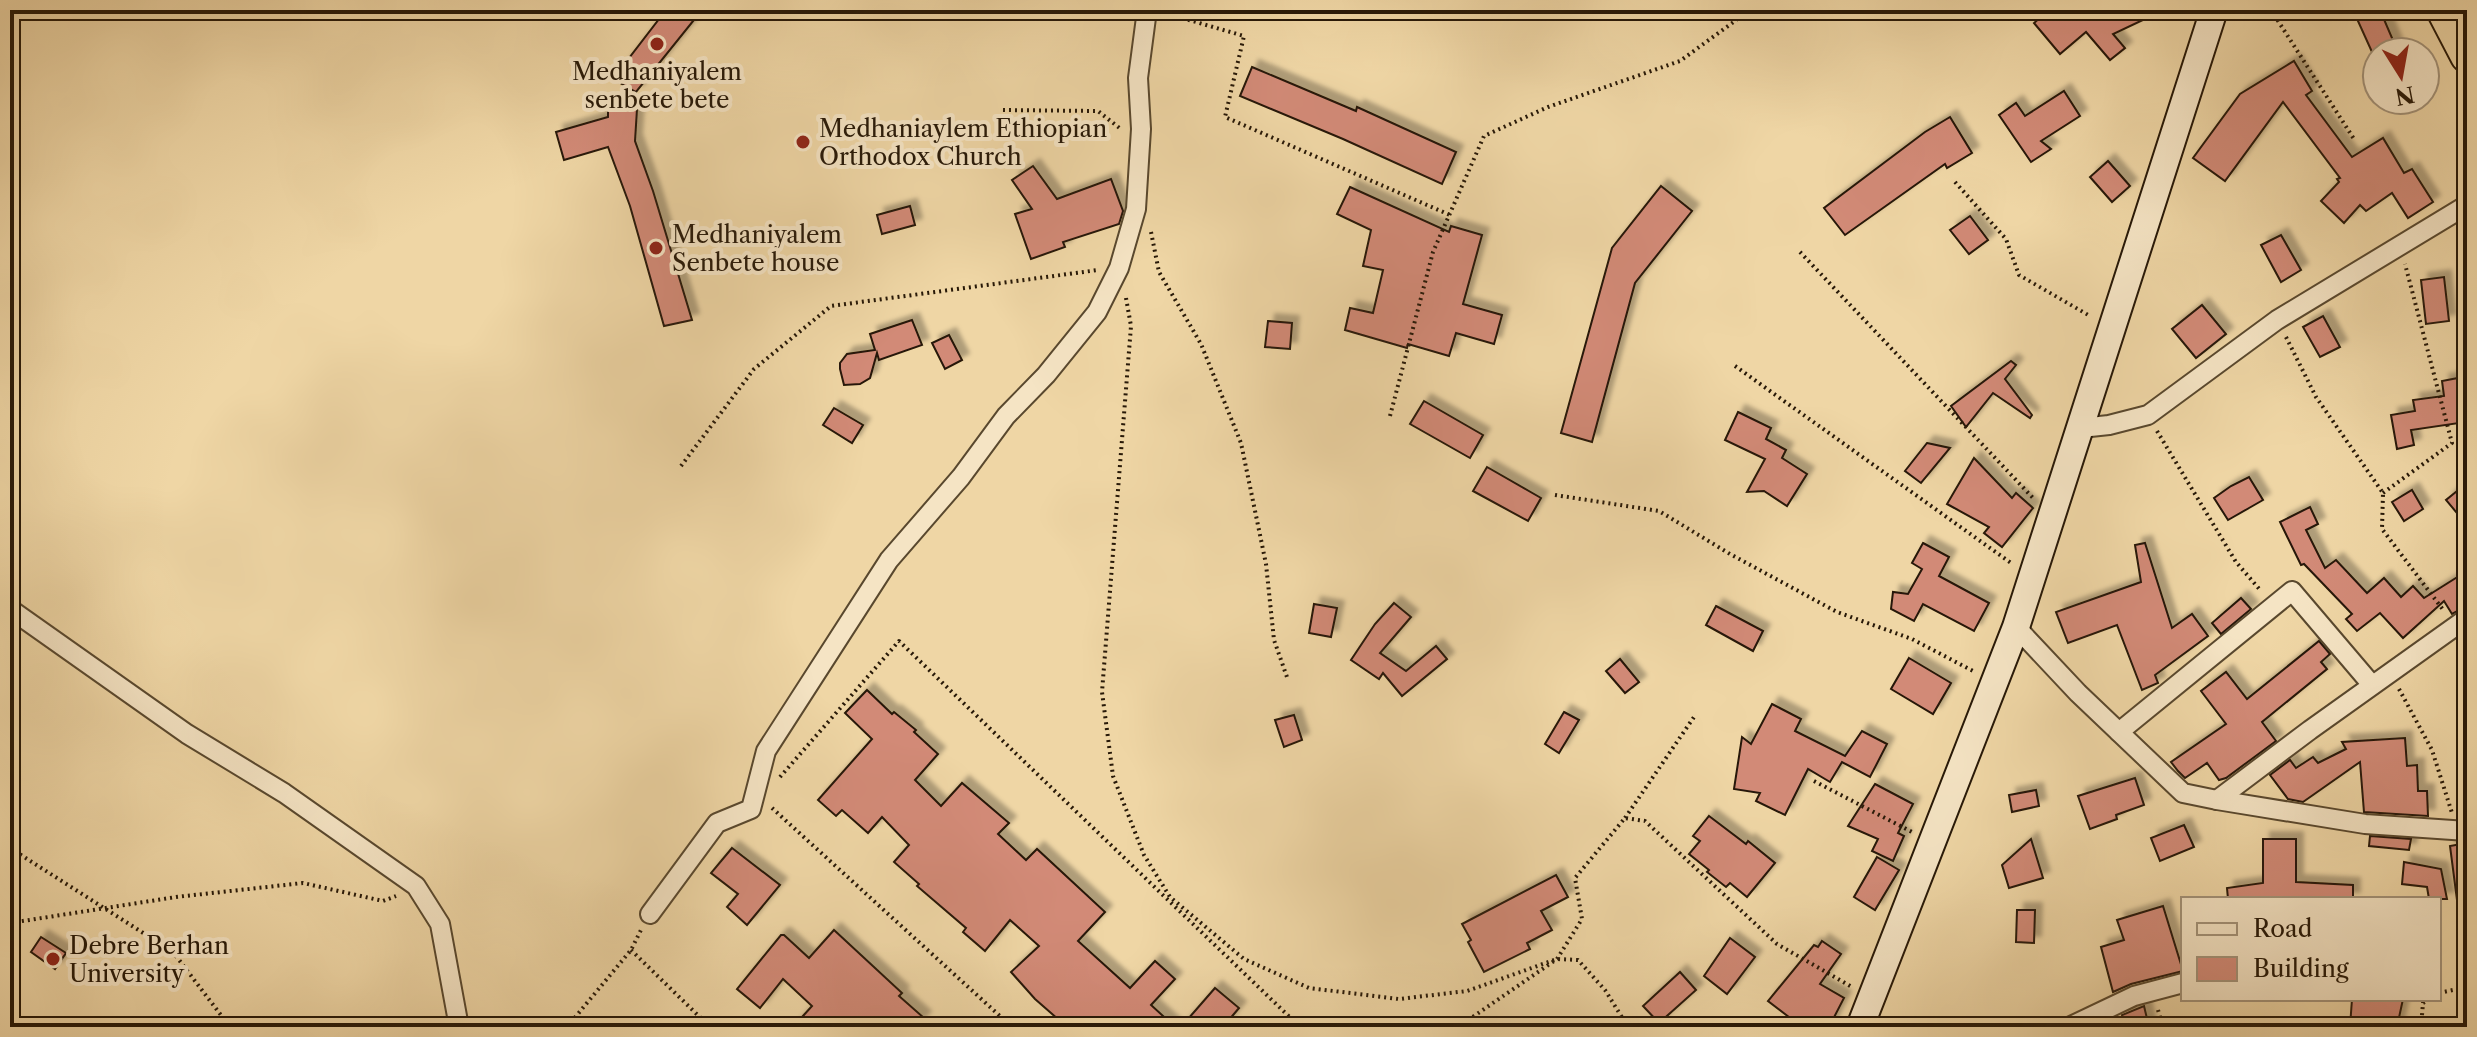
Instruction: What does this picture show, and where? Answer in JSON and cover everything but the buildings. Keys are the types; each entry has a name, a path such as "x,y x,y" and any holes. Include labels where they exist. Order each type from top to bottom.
{"highway":[{"path":"2443,10 2467,56"}],"street":[{"path":"650,914 717,823 751,809 766,751 889,560 961,477 1006,416 1046,375 1097,312 1119,268 1136,209 1140,144 1138,78 1147,10"},
{"path":"1860,1027 2016,627 2214,10"},
{"path":"2081,428 2148,415 2277,320 2467,205"},
{"path":"2119,732 2292,591 2372,685"},
{"path":"10,609 187,734 284,793 416,886 440,924 459,1027"},
{"path":"2217,800 2461,622"},
{"path":"2016,627 2183,793 2365,824 2462,830"},
{"path":"2069,1027 2134,996 2181,984"}],"path":[{"path":"1153,10 1244,36 1225,117 1450,215"},
{"path":"1390,416 1433,252 1484,136 1548,107 1680,61 1750,10"},
{"path":"2271,10 2354,139"},
{"path":"1003,110 1098,111 1140,144"},
{"path":"1955,182 2006,239 2019,275 2113,329"},
{"path":"1150,228 1159,272 1201,344 1241,443 1266,564 1274,640 1288,680"},
{"path":"2383,493 2452,443 2400,245"},
{"path":"1800,252 2052,519"},
{"path":"681,466 754,369 831,306 1119,268 1131,326 1102,692 1113,776 1144,855 1170,897 1244,959 1309,988 1399,999 1467,991 1557,959 1578,960 1605,990 1628,1027"},
{"path":"2277,320 2316,397 2383,493 2382,529 2461,622"},
{"path":"1735,366 2033,578"},
{"path":"2148,415 2236,562 2274,605"},
{"path":"1555,495 1659,511 1837,612 1912,639 1994,682"},
{"path":"771,787 899,641 1300,1027"},
{"path":"2390,673 2432,750 2462,830"},
{"path":"1458,1027 1557,959 1582,919 1575,878 1625,818 1694,717"},
{"path":"1814,781 1932,842"},
{"path":"773,808 1012,1027"},
{"path":"1625,818 1645,821 1777,944 1871,998"},
{"path":"10,848 173,952 230,1027"},
{"path":"10,923 176,897 303,883 383,901 416,886"},
{"path":"567,1027 631,950 650,914"},
{"path":"631,950 710,1027"},
{"path":"2441,993 2467,987"},
{"path":"2421,1027 2423,1003 2426,1001"}],"place":[{"name":"Medhaniyalem senbete bete","path":"657,44"},
{"name":"Medhaniaylem Ethiopian Orthodox Church","path":"803,142"},
{"name":"Medhaniyalem Senbete house","path":"656,248"},
{"name":"Debre Berhan University","path":"53,959"}]}
